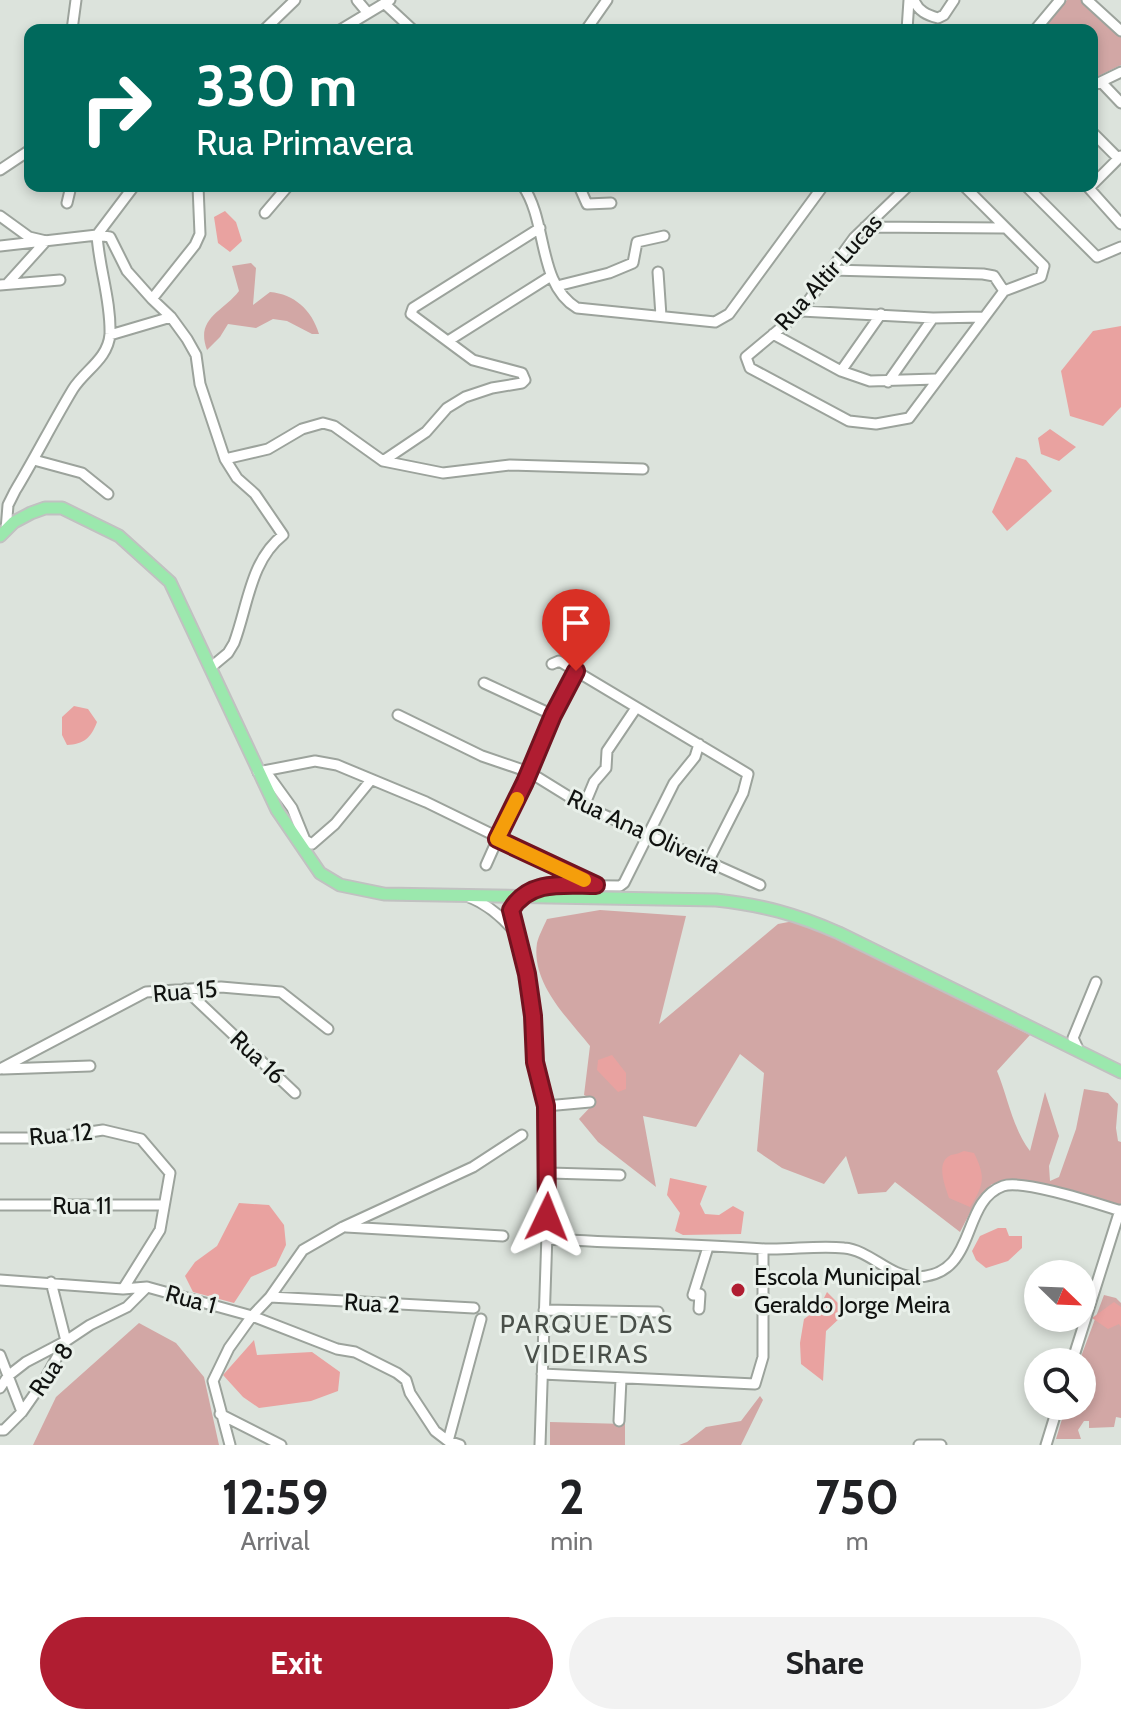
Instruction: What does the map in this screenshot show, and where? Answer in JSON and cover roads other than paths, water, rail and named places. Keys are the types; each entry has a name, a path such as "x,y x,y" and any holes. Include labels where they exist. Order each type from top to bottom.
{"main road":[{"path":"3,533 31,513 45,508 62,508 119,536 170,582 262,772 277,810 320,873 340,885 384,894 522,899 716,900 763,906 803,917 839,933 1121,1072"}],"street":[{"path":"73,24 76,0"},
{"path":"270,24 295,0"},
{"path":"357,0 367,12"},
{"path":"590,24 607,0"},
{"path":"912,0 927,15 938,18 944,15 954,0"},
{"path":"908,24 912,0"},
{"path":"1040,24 1060,0"},
{"path":"1087,0 1121,31"},
{"path":"357,24 367,12 388,2 408,24"},
{"path":"1098,83 1121,72"},
{"path":"1098,86 1121,103"},
{"path":"1098,137 1120,157 1098,178"},
{"path":"0,170 24,154"},
{"path":"67,203 70,192"},
{"path":"3,533 8,505 75,386 96,365 107,347 110,335 107,297 97,235 129,192"},
{"path":"152,299 195,245 200,234 198,192"},
{"path":"265,213 283,192"},
{"path":"529,192 551,276 566,302 577,308 715,322 729,314 819,192"},
{"path":"582,192 587,204 611,203"},
{"name":"Rua Altir Lucas","path":"902,192 854,238 801,311 746,357 750,368 849,421 876,424 909,418 936,379"},
{"path":"773,334 841,371 870,381 936,379 1004,291 1041,277 1044,266 970,192"},
{"path":"1032,192 1097,257 1121,247"},
{"path":"1095,192 1121,224"},
{"path":"0,216 29,237 46,241"},
{"path":"865,227 1004,228"},
{"path":"383,461 426,432 447,408 465,397 525,380 522,373 473,360 411,314 413,308 540,228"},
{"path":"0,246 97,235 110,237 127,271 171,317 196,355 200,384 225,459 237,478 255,494 283,535 258,566 234,643 228,653 210,668"},
{"path":"557,286 609,273 633,263 637,242 664,236"},
{"path":"4,284 46,241"},
{"path":"831,270 983,274 994,276 1004,291"},
{"path":"658,272 661,316"},
{"path":"448,341 551,276"},
{"path":"4,284 60,280"},
{"path":"801,311 933,318 984,317"},
{"path":"841,371 881,314"},
{"path":"110,335 171,317"},
{"path":"888,382 933,318"},
{"path":"225,459 268,449 302,429 323,423 334,426 383,461 443,473 510,465 643,469"},
{"path":"34,460 82,473 108,494"},
{"path":"552,664 559,661 748,774 743,793 708,862"},
{"path":"486,865 576,671"},
{"path":"484,683 553,715"},
{"path":"584,806 594,782 606,768 607,751 636,708"},
{"name":"Rua Ana Oliveira","path":"398,715 482,756 529,772 584,806 760,885"},
{"path":"540,1445 549,1173 546,1106 535,1062 527,974 511,910 538,885 620,886 624,883 674,783 695,757 699,744"},
{"path":"371,780 335,824 312,844 305,840 292,808 262,772 315,761 337,765 426,802 596,885"},
{"path":"468,897 480,901 516,933"},
{"path":"1079,1051 1073,1038 1096,982"},
{"name":"Rua 15","path":"0,1069 146,992 221,987 281,992 328,1029"},
{"name":"Rua 16","path":"185,989 295,1093"},
{"path":"0,1069 90,1066"},
{"path":"546,1106 590,1102"},
{"name":"Rua 12","path":"0,1138 50,1138 103,1130 141,1139 170,1173 160,1230 123,1289"},
{"path":"230,1445 213,1381 229,1348 303,1250 343,1227 473,1167 522,1135"},
{"path":"549,1173 620,1175"},
{"path":"546,1239 763,1249 847,1248 890,1271 913,1277 925,1276 946,1267 960,1256 968,1230 984,1200 1004,1186 1050,1190 1121,1210 1077,1348"},
{"name":"Rua 11","path":"0,1205 164,1205"},
{"path":"343,1227 503,1236"},
{"path":"699,1309 700,1294 693,1295 708,1247"},
{"path":"542,1374 755,1384 763,1357 763,1249"},
{"name":"Rua 1","path":"0,1280 123,1289 147,1287 252,1316 337,1349 355,1352 406,1380 410,1393 435,1431 448,1441"},
{"path":"0,1388 8,1376 26,1362 66,1341 51,1282"},
{"name":"Rua 8","path":"0,1430 4,1430 22,1412 66,1341 127,1307 147,1287"},
{"name":"Rua 2","path":"270,1297 474,1308"},
{"path":"544,1310 658,1312"},
{"path":"460,1445 448,1441 481,1319"},
{"path":"0,1355 22,1412"},
{"path":"619,1421 621,1379"},
{"path":"220,1414 281,1445"},
{"path":"1046,1445 1054,1420"},
{"path":"919,1445 941,1445"}],"place":[{"name":"Escola Municipal Geraldo Jorge Meira","path":"738,1290"}],"district":[{"name":"PARQUE DAS VIDEIRAS","path":"587,1339"}]}
